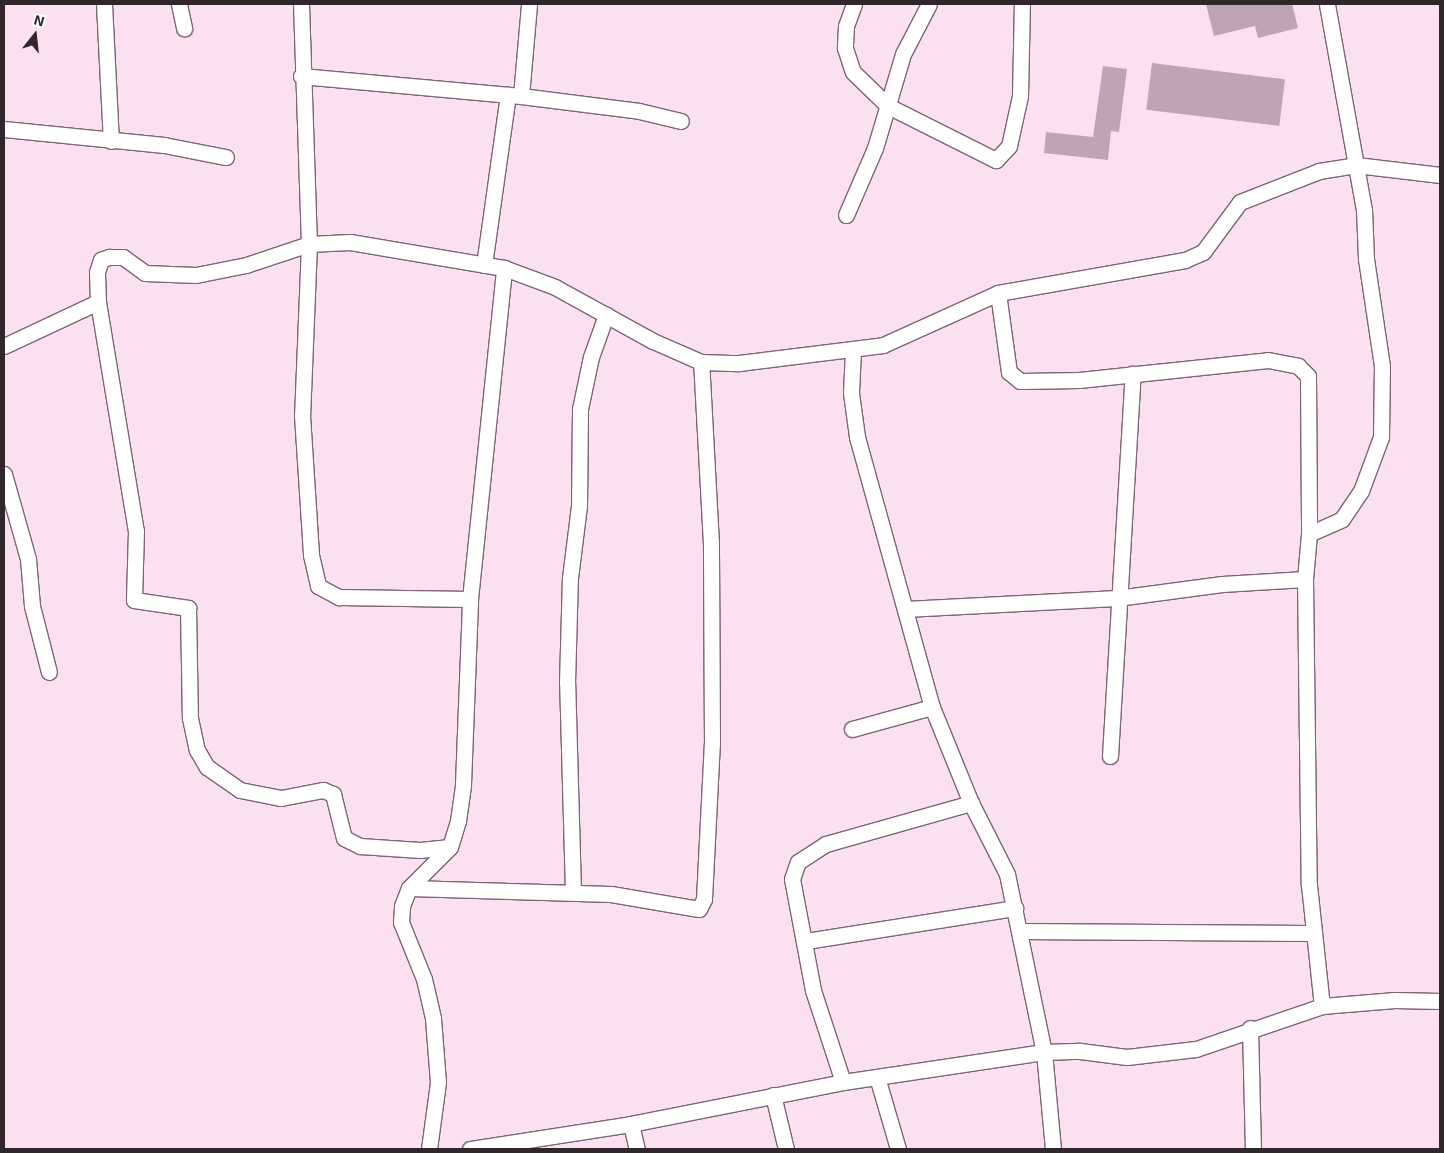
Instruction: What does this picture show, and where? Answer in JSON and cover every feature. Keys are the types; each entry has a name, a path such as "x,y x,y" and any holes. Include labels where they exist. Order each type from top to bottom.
{"street":[{"path":"104,4 111,141"},
{"path":"178,4 184,28"},
{"path":"302,4 302,76 309,244 302,415 310,555 318,586 339,597 470,599"},
{"path":"484,265 515,95 529,4"},
{"path":"854,4 846,26 845,48 853,72 888,106 990,160 1002,157 1009,146 1020,96 1022,4"},
{"path":"846,215 876,148 903,54 928,4"},
{"path":"1309,534 1342,519 1361,491 1381,437 1382,366 1356,164 1327,4"},
{"path":"302,76 515,95 639,111 681,121"},
{"path":"4,129 164,145 226,157"},
{"path":"450,847 420,850 360,846 344,838 333,794 323,790 281,798 240,790 206,767 197,750 190,718 188,608 134,600 136,530 98,302 97,272 101,260 109,257 123,257 145,273 196,275 246,265 309,244 350,242 504,268 555,287 606,315 702,362 739,363 883,345 910,335 998,293 1185,260 1203,252 1240,202 1319,172 1356,164 1440,175"},
{"path":"429,1149 438,1082 437,1056 424,979 401,922 410,888 450,847 463,784 470,599 504,268"},
{"path":"998,293 1009,372 1020,381 1048,382 1268,360 1298,366 1308,376 1309,534 1305,579 1311,933 1322,1006"},
{"path":"4,346 98,302"},
{"path":"573,892 566,683 570,578 579,506 580,409 591,357 606,315"},
{"path":"853,350 851,393 857,437 932,707 971,803 1007,874 1044,1052 1053,1149"},
{"path":"410,888 611,894 687,909 699,908 704,899 712,733 711,544 702,362"},
{"path":"1110,756 1117,598 1133,374"},
{"path":"4,474 26,550 32,606 49,672"},
{"path":"905,609 1117,598 1222,584 1305,579"},
{"path":"852,729 932,707"},
{"path":"843,1082 813,990 806,941 792,879 798,862 826,844 971,803"},
{"path":"806,941 1015,908"},
{"path":"1019,931 1311,933"},
{"path":"470,1149 488,1148 632,1124 843,1082 1044,1052 1080,1051 1127,1057 1167,1054 1196,1049 1250,1028 1322,1006 1395,1000 1440,1001"},
{"path":"1250,1028 1253,1149"},
{"path":"878,1077 898,1149"},
{"path":"773,1095 786,1149"},
{"path":"632,1124 637,1149"}],"building":[{"path":"1206,4 1292,4 1298,28 1258,38 1255,26 1214,36"},
{"path":"1152,63 1285,79 1279,126 1146,110"},
{"path":"1103,66 1127,69 1119,132 1111,131 1108,160 1044,153 1046,132 1093,137"}]}
